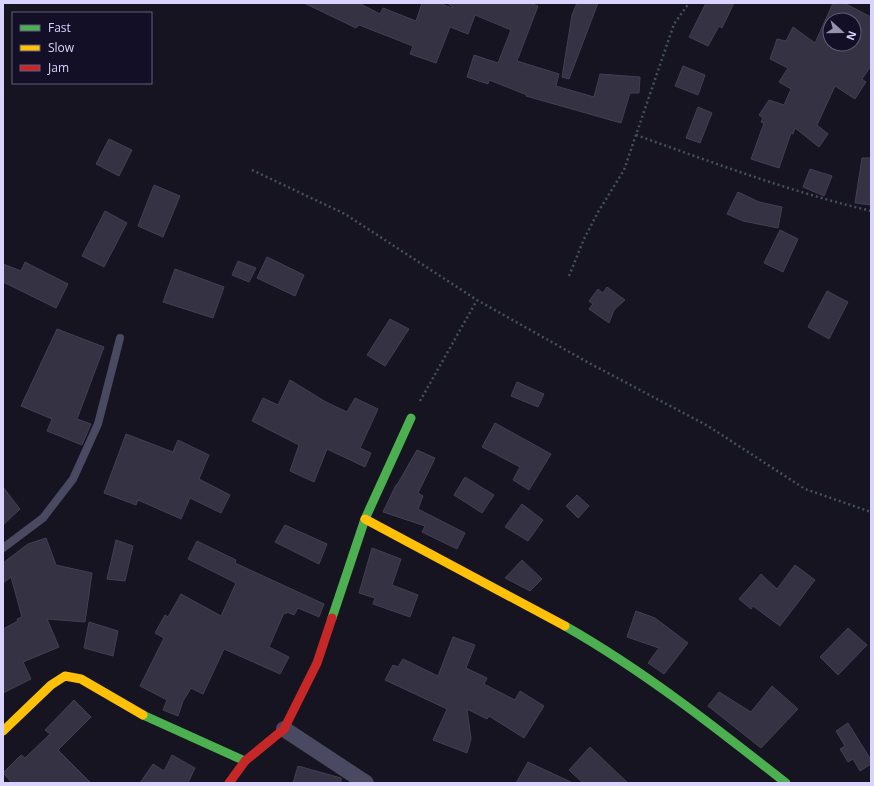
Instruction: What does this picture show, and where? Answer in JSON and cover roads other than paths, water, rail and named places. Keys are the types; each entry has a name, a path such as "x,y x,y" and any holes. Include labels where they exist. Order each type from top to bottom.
{"street":[{"path":"229,783 245,761 284,729 317,663 365,518 411,418"},
{"path":"365,518 560,622 615,656 708,722 786,783"},
{"path":"3,731 51,685 65,676 81,679 149,719 245,761"},
{"path":"284,729 366,783"}],"lane":[{"path":"3,548 43,518 73,479 98,424 120,338"}]}
